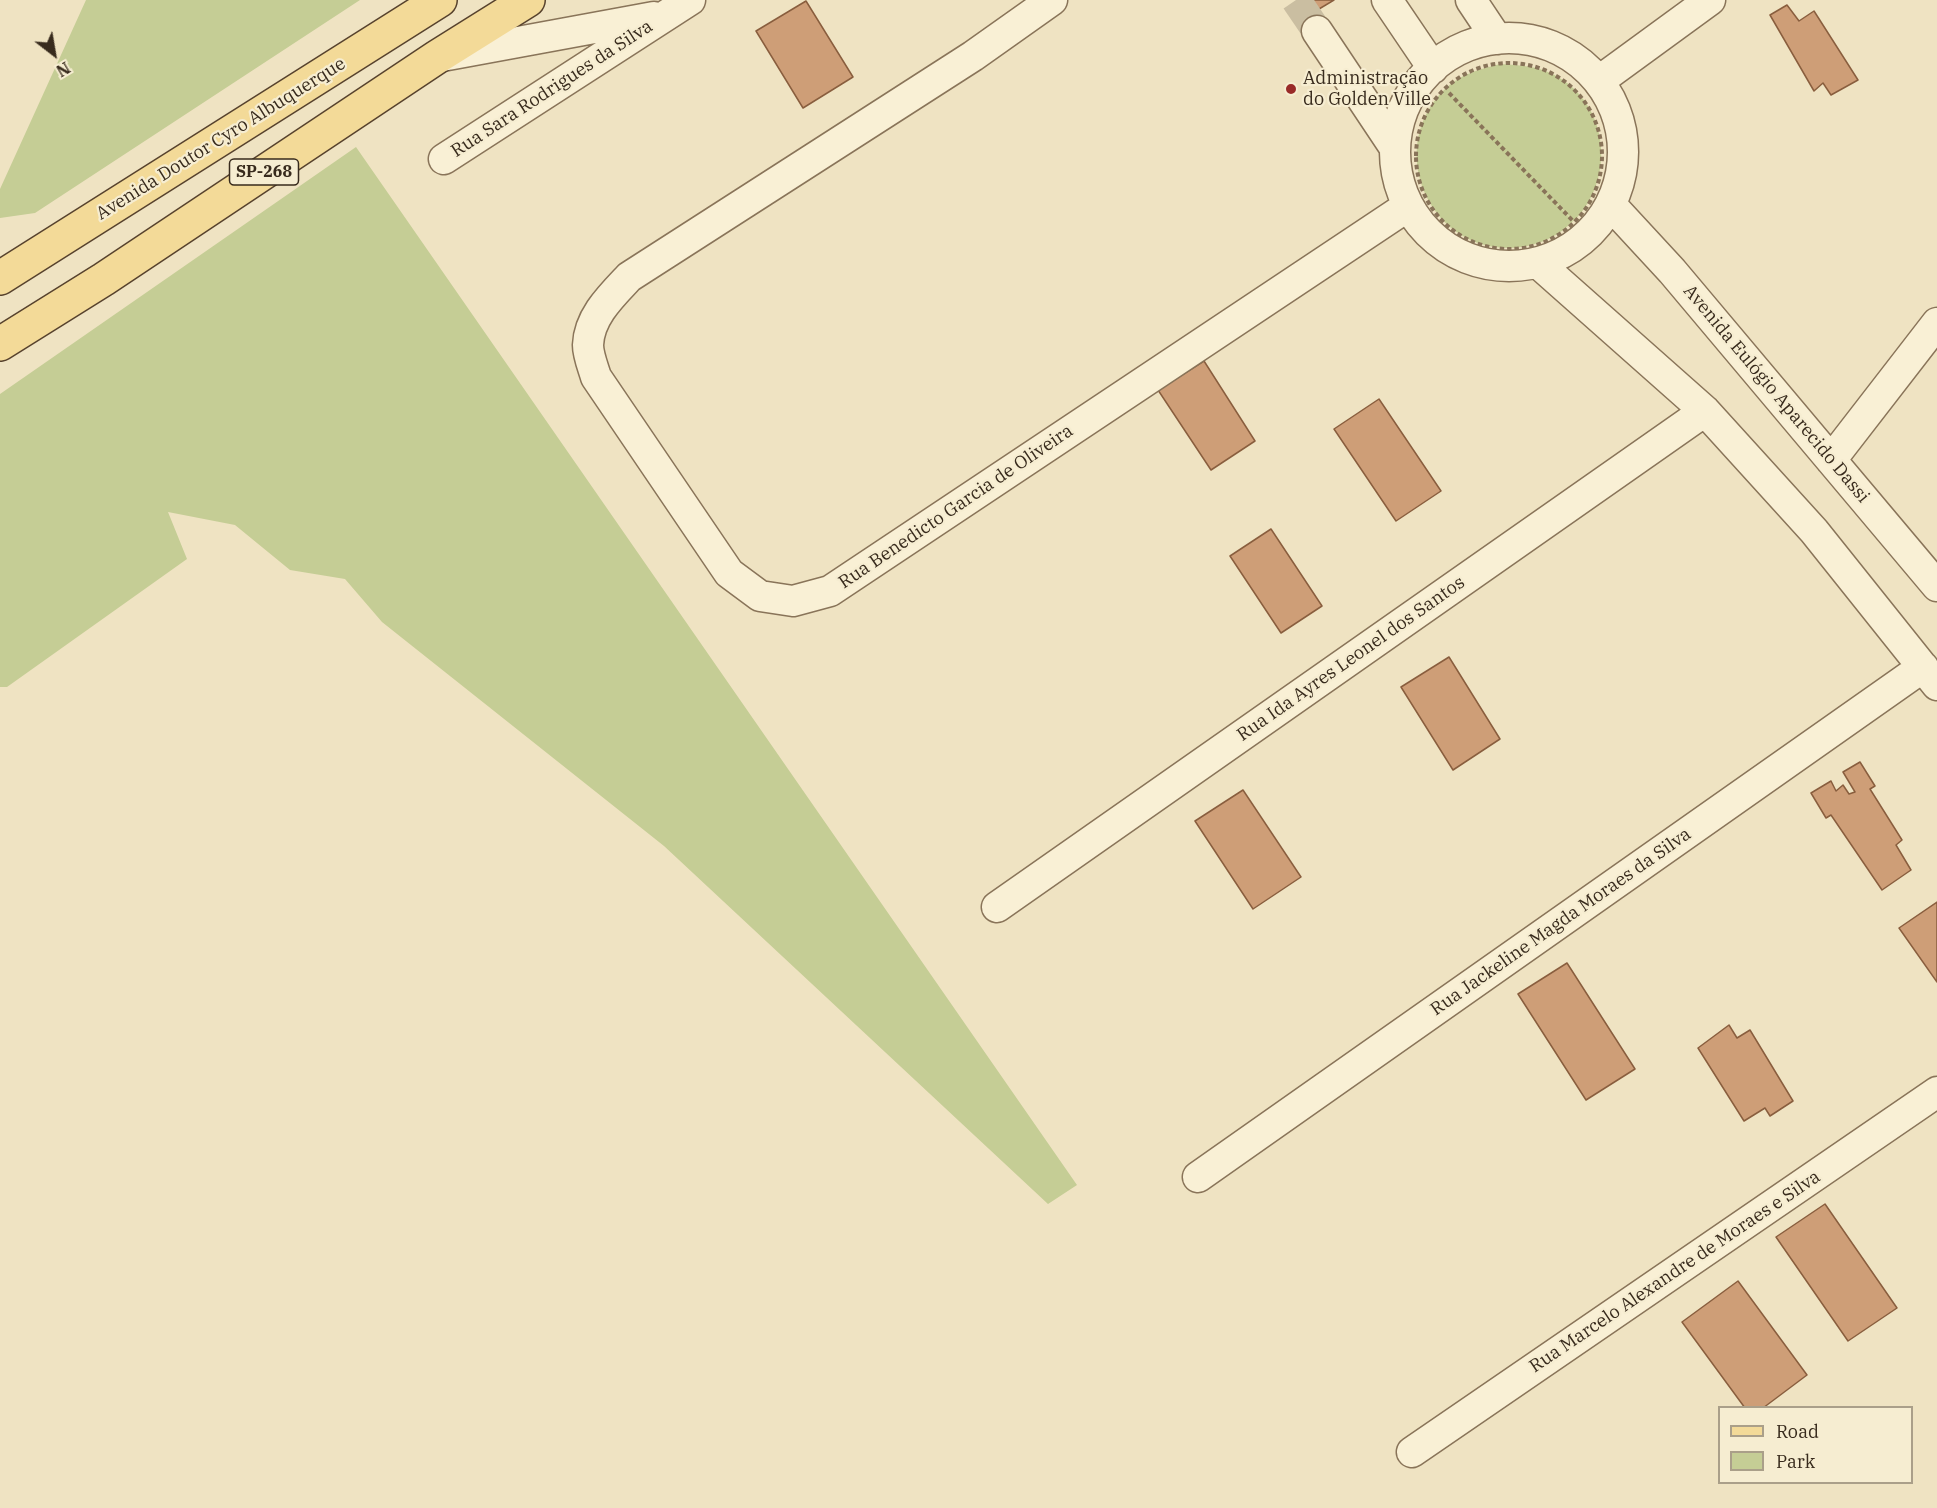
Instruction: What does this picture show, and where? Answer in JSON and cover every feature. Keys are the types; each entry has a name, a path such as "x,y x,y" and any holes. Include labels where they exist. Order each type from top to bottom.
{"main road":[{"name":"SP-268","path":"0,344 104,279 437,57 528,0"},
{"name":"Avenida Doutor Cyro Albuquerque","path":"0,278 426,6"}],"street":[{"name":"Rua Benedicto Garcia de Oliveira","path":"1052,0 973,56 629,277 605,302 591,329 588,347 596,377 729,573 760,596 793,602 830,591 1408,206"},
{"path":"1387,0 1439,78"},
{"path":"1471,0 1497,39"},
{"path":"1599,81 1710,0"},
{"path":"437,57 680,7"},
{"name":"Rua Sara Rodrigues da Silva","path":"444,159 680,7"},
{"path":"1317,31 1395,148"},
{"path":"1497,39 1526,40 1554,47 1578,62 1599,81 1616,110 1623,141 1622,174 1611,205 1595,229 1573,247 1538,263 1500,267 1463,257 1431,236 1408,206 1397,178 1395,148 1400,118 1413,91 1439,78 1453,54 1474,44 1497,39"},
{"name":"Avenida Eulógio Aparecido Dassi","path":"1611,205 1672,271 1937,586"},
{"path":"1538,263 1705,411 1814,531 1930,676"},
{"path":"1831,460 1937,323"},
{"name":"Rua Ida Ayres Leonel dos Santos","path":"997,907 1705,411"},
{"name":"Rua Jackeline Magda Moraes da Silva","path":"1198,1177 1930,676"},
{"name":"Rua Marcelo Alexandre de Moraes e Silva","path":"1412,1452 1937,1092"}],"path":[{"path":"1500,63 1530,65 1558,76 1581,96 1597,123 1603,153 1599,183 1585,210 1564,232 1536,245 1504,249 1474,243 1448,227 1428,203 1417,174 1417,143 1439,78 1500,63"},
{"path":"1439,78 1574,222"}],"green space":[{"path":"86,0 360,0 35,213 0,218 0,189"},
{"path":"1500,64 1544,70 1575,90 1588,106 1597,125 1601,145 1601,165 1596,185 1587,204 1574,221 1540,187 1573,221 1549,239 1521,247 1490,246 1463,236 1441,218 1426,195 1418,168 1418,140 1427,113 1446,88 1464,76"},
{"path":"356,147 1077,1185 1048,1204 664,846 382,622 345,579 290,570 235,525 168,512 187,559 7,687 0,687 0,394"}],"building":[{"path":"1307,0 1334,0 1314,12"},
{"path":"806,1 853,77 803,108 756,31"},
{"path":"1787,5 1799,21 1814,11 1858,80 1831,95 1823,83 1814,91 1770,15"},
{"path":"1204,361 1255,441 1211,470 1158,390"},
{"path":"1379,399 1441,491 1396,521 1334,429"},
{"path":"1271,529 1322,606 1281,633 1230,556"},
{"path":"1449,657 1500,739 1453,770 1401,687"},
{"path":"1860,762 1875,786 1870,789 1902,840 1896,845 1911,870 1882,890 1831,815 1826,818 1811,793 1831,781 1836,791 1843,785 1849,794 1855,792 1843,772"},
{"path":"1243,790 1301,877 1253,909 1195,821"},
{"path":"1937,902 1937,982 1899,928"},
{"path":"1567,963 1635,1069 1586,1100 1518,994"},
{"path":"1729,1025 1737,1038 1750,1030 1793,1101 1770,1116 1765,1108 1744,1121 1698,1048"},
{"path":"1825,1204 1897,1308 1848,1341 1776,1237"},
{"path":"1738,1281 1807,1375 1766,1406 1744,1406 1682,1322"}],"tunnel":[{"path":"1296,0 1317,31"}],"place":[{"name":"Administração do Golden Ville","path":"1291,89"}]}
